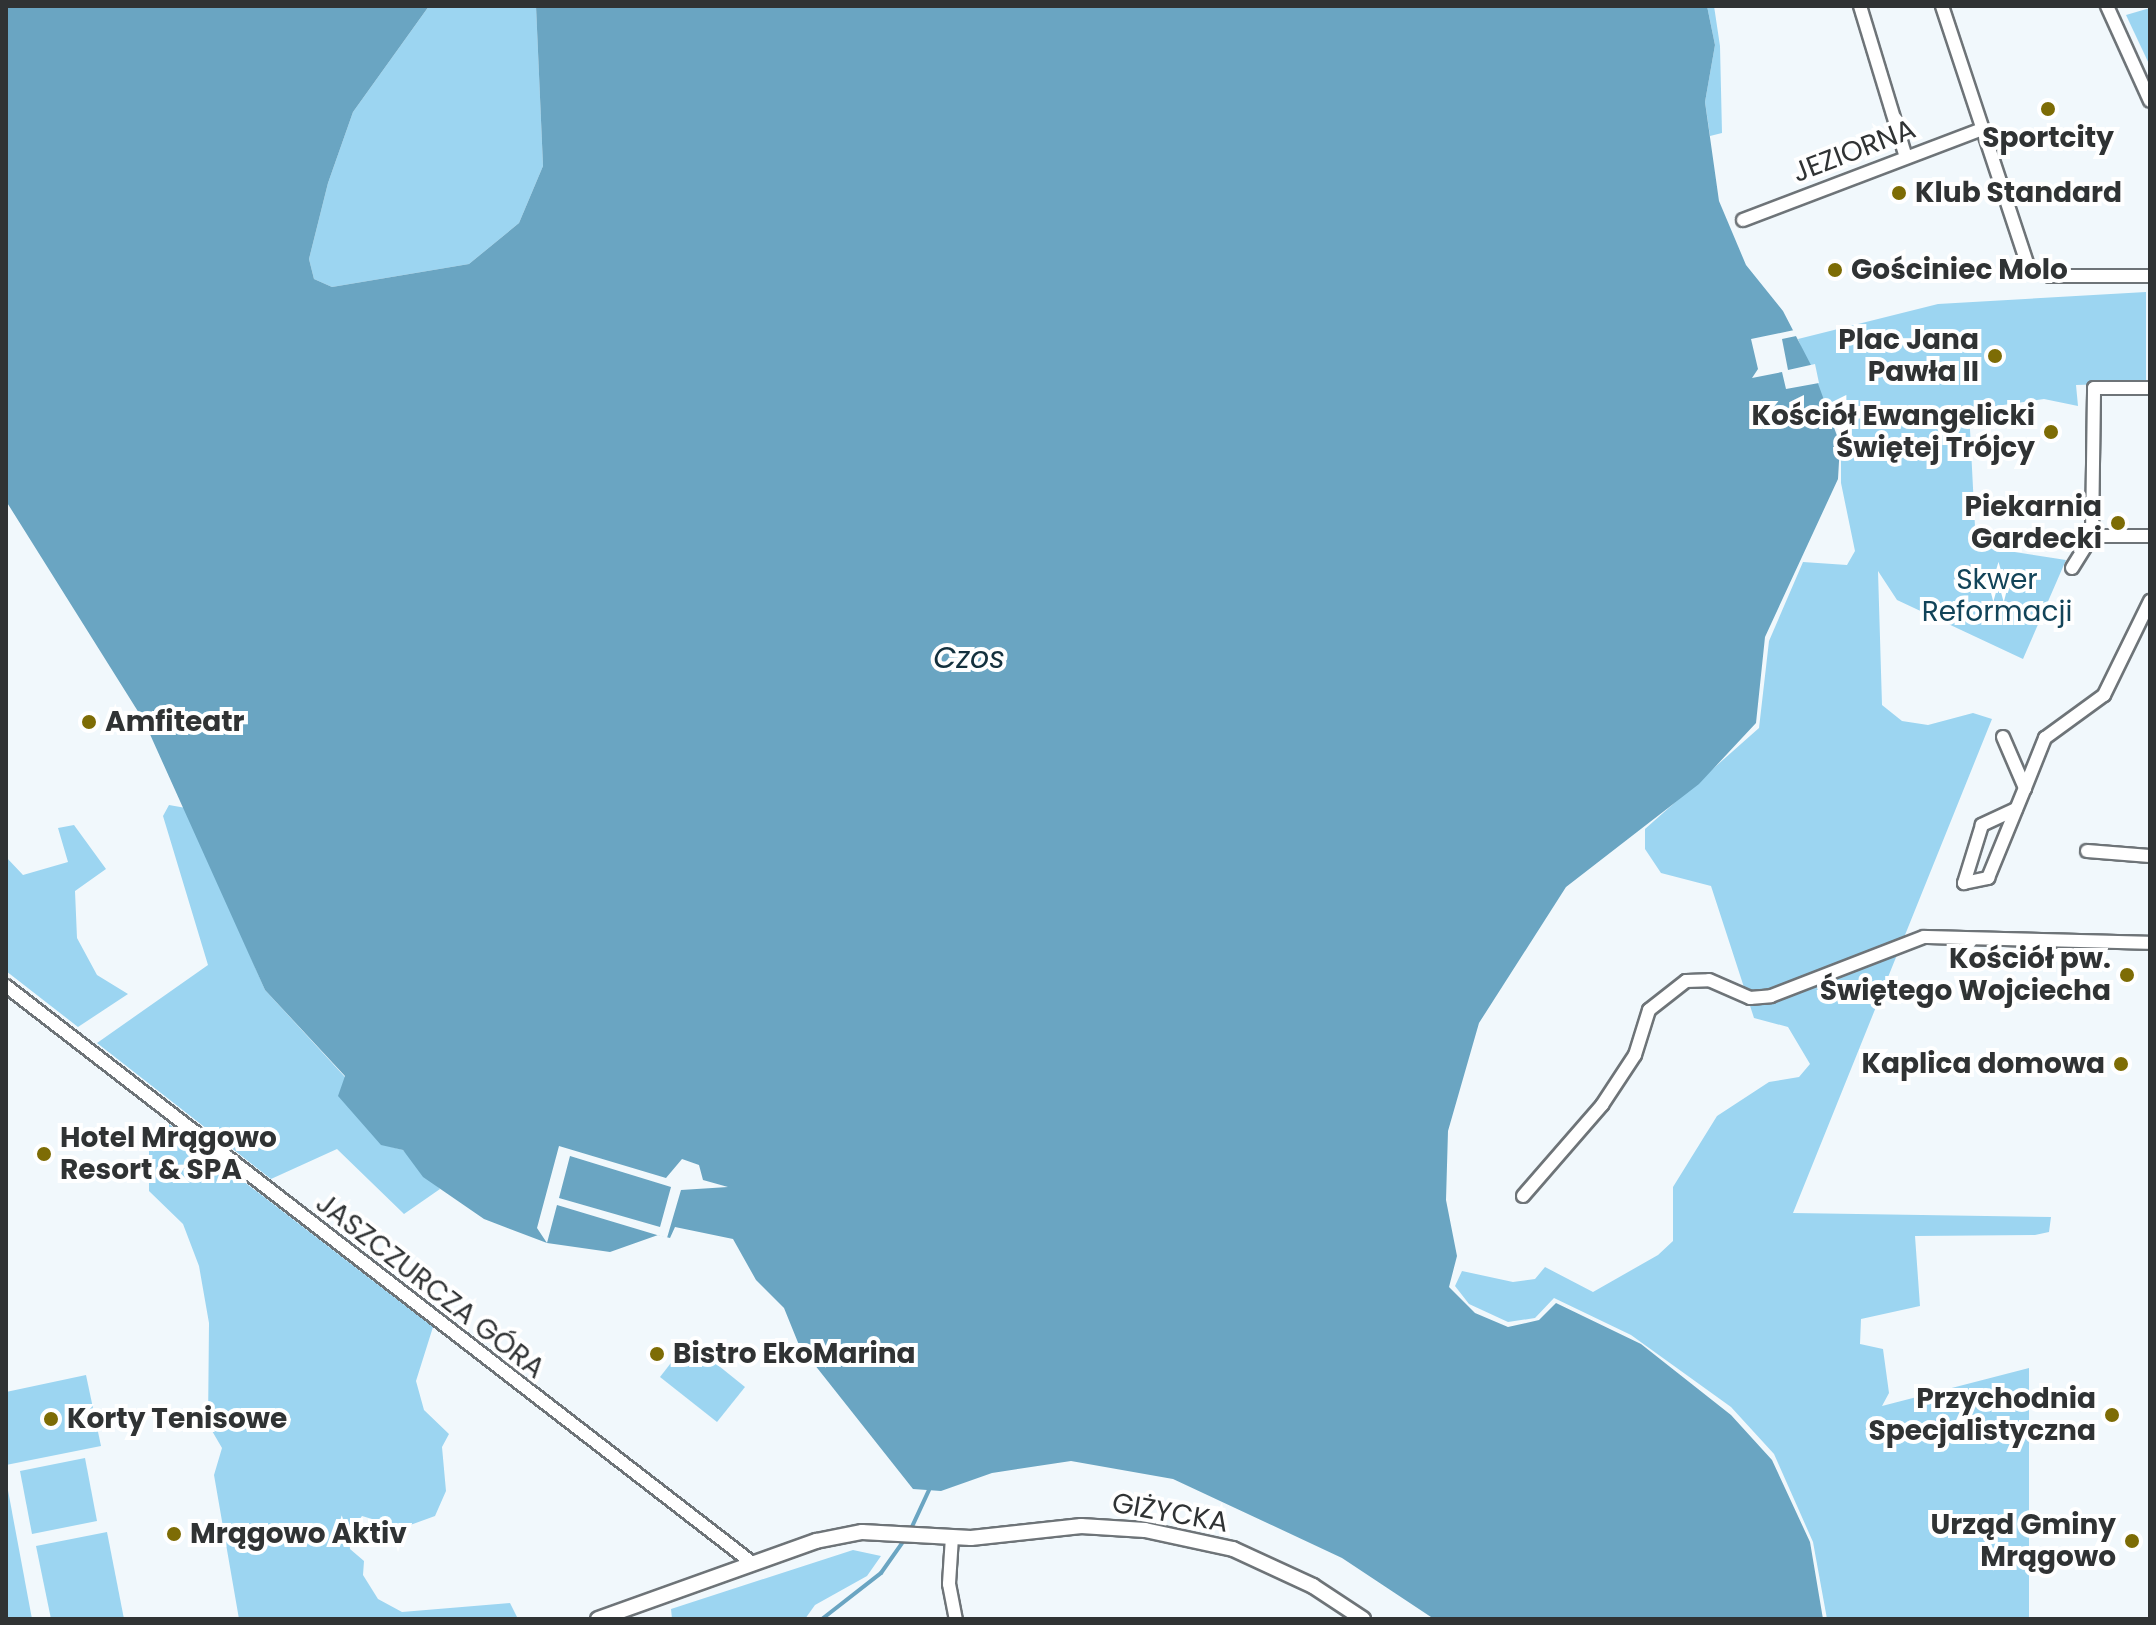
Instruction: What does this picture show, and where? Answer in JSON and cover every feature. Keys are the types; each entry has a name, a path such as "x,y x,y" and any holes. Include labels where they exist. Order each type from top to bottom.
{"street":[{"path":"1860,6 1906,157"},
{"path":"1942,6 1982,129 2036,274 2150,276"},
{"path":"2107,6 2150,101"},
{"name":"JEZIORNA","path":"1743,220 1982,129"},
{"path":"2072,568 2092,536 2094,388 2150,388"},
{"path":"2092,536 2150,536"},
{"path":"2016,809 1982,825 1964,883 1988,878 2045,738 2104,695 2150,601"},
{"path":"2003,737 2025,788"},
{"path":"2087,851 2150,856"},
{"path":"1523,1196 1602,1105 1635,1055 1649,1010 1667,990 1709,980 1750,998 1771,996 1924,937 2150,943"},
{"name":"JASZCZURCZA GÓRA","path":"6,986 751,1562"},
{"name":"GIŻYCKA","path":"751,1562 816,1541 895,1533 952,1537 1081,1526 1170,1534 1259,1558 1363,1619"},
{"path":"952,1537 949,1584 956,1619"},
{"path":"598,1619 751,1562"}],"green space":[{"path":"429,6 536,6 543,166 519,223 469,264 332,287 314,279 309,259 328,183 353,112"},
{"path":"1707,6 1714,6 1720,46 1722,133 1710,136 1705,102 1715,45"},
{"path":"2150,8 2150,66 2126,15"},
{"name":"Skwer Reformacji","path":"2146,292 2146,383 2076,385 2078,406 2044,399 1969,410 1976,546 2066,560 2023,659 1897,600 1878,571 1882,705 1902,721 1928,725 1973,713 1992,719 1793,1213 2051,1217 2049,1232 2035,1235 1915,1236 1920,1306 1861,1319 1860,1344 1883,1349 1889,1393 1882,1406 2029,1368 2029,1619 1827,1619 1813,1542 1774,1454 1731,1407 1631,1335 1554,1298 1535,1318 1508,1322 1469,1304 1455,1286 1462,1271 1513,1282 1535,1279 1545,1267 1593,1292 1658,1255 1673,1241 1673,1187 1717,1116 1769,1082 1799,1077 1810,1064 1788,1027 1754,1018 1711,886 1661,873 1645,849 1645,829 1759,728 1769,641 1803,562 1847,565 1855,551 1841,483 1841,436 1850,418 1832,425 1798,339 1938,304"},
{"path":"169,805 186,808 265,990 345,1077 381,1144 403,1150 440,1189 404,1214 337,1149 271,1179 97,1043 208,965 163,816"},
{"path":"74,825 106,869 75,891 77,938 97,975 128,994 78,1027 6,971 6,857 23,875 68,862 58,828"},
{"path":"169,1124 433,1327 416,1381 424,1410 449,1434 442,1447 446,1491 435,1516 402,1528 362,1516 349,1533 350,1549 364,1561 363,1575 378,1599 402,1612 510,1603 518,1619 239,1619 214,1475 222,1448 208,1424 209,1323 199,1266 183,1224 149,1191 149,1149"},
{"path":"688,1341 745,1387 717,1422 660,1377"},
{"name":"Korty Tenisowe","path":"86,1375 101,1446 6,1465 6,1392"},
{"path":"85,1458 97,1521 32,1534 20,1471"},
{"path":"7,1485 32,1619 6,1619"},
{"path":"107,1532 124,1619 51,1619 36,1546"},
{"path":"853,1550 881,1556 867,1576 815,1605 805,1619 672,1619 671,1609"}],"water":[{"name":"Czos","path":"6,6 429,6 353,112 328,183 309,259 314,279 332,287 469,264 519,223 543,166 536,6 1707,6 1715,45 1705,102 1719,201 1746,265 1783,311 1812,367 1840,444 1838,479 1765,637 1756,723 1699,784 1566,887 1479,1023 1448,1131 1446,1200 1457,1256 1449,1287 1475,1313 1508,1327 1539,1320 1556,1303 1641,1344 1731,1415 1772,1460 1810,1542 1823,1619 1434,1619 1342,1558 1173,1479 1071,1461 992,1473 941,1491 913,1489 799,1345 784,1308 756,1280 733,1239 675,1227 670,1238 658,1235 610,1252 547,1243 484,1219 423,1177 403,1150 381,1145 338,1096 345,1076 265,990 144,721 6,501"}],"pier":[{"path":"1799,329 1801,335 1782,339 1788,370 1815,364 1819,383 1786,389 1782,372 1752,378 1758,369 1751,339"},
{"path":"559,1146 666,1178 682,1159 699,1165 703,1180 728,1187 681,1190 667,1238 557,1205 547,1243 537,1228","holes":["570,1156 671,1187 660,1227 559,1198"]}],"waterway":[{"path":"910,1531 929,1490"},
{"path":"822,1619 881,1573 905,1539"}],"place":[{"name":"Sportcity","path":"2048,109"},
{"name":"Klub Standard","path":"1899,193"},
{"name":"Gościniec Molo","path":"1835,270"},
{"name":"Plac Jana Pawła II","path":"1995,356"},
{"name":"Kościół Ewangelicki Świętej Trójcy","path":"2051,432"},
{"name":"Piekarnia Gardecki","path":"2118,523"},
{"name":"Amfiteatr","path":"89,722"},
{"name":"Kościół pw. Świętego Wojciecha","path":"2127,975"},
{"name":"Kaplica domowa","path":"2121,1064"},
{"name":"Hotel Mrągowo Resort & SPA","path":"44,1154"},
{"name":"Bistro EkoMarina","path":"657,1354"},
{"name":"Przychodnia Specjalistyczna","path":"2112,1415"},
{"name":"Korty Tenisowe","path":"51,1419"},
{"name":"Mrągowo Aktiv","path":"174,1534"},
{"name":"Urząd Gminy Mrągowo","path":"2132,1541"}]}
